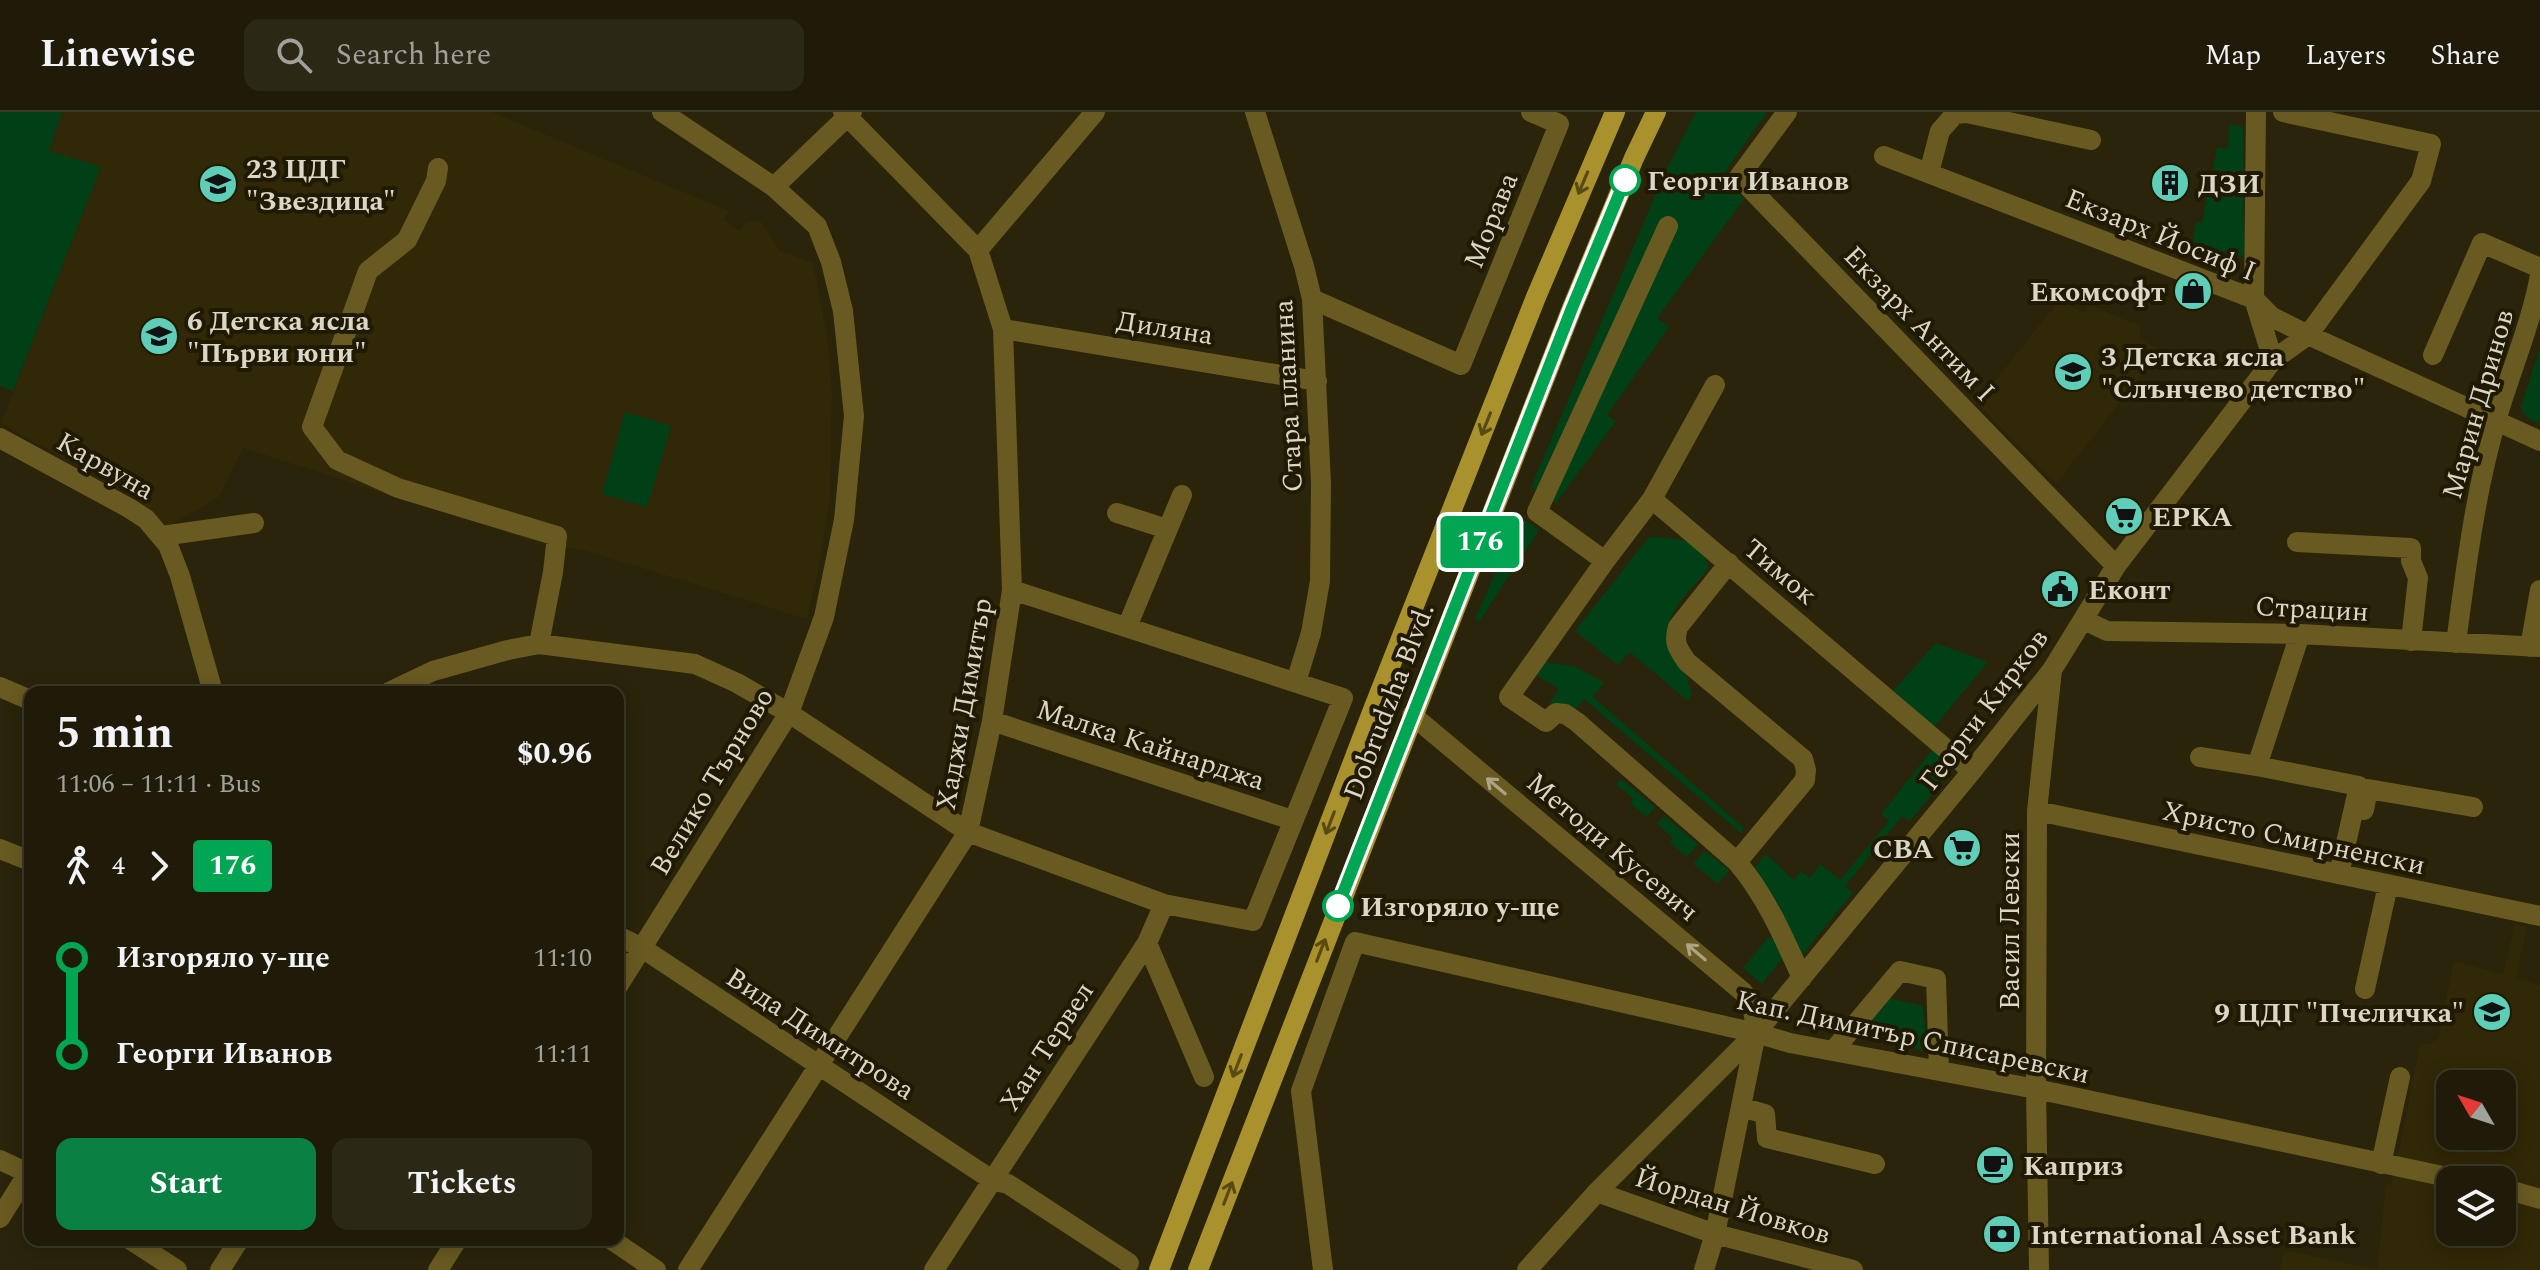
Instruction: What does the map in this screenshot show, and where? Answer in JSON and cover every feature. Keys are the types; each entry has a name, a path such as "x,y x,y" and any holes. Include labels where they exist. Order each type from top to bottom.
{"main road":[{"name":"Dobrudzha Blvd.","path":"1199,1268 1578,293 1656,112"},
{"name":"Dobrudzha Blvd.","path":"1159,1270 1397,648 1610,114"}],"street":[{"name":"Велико Търново","path":"624,976 789,713 824,617 844,520 854,416 843,311 831,262 817,226 774,187 662,112"},
{"path":"978,250 1095,112"},
{"name":"Стара планина","path":"1255,112 1312,299 1321,483 1320,581 1311,633 1296,682"},
{"name":"Морава","path":"1312,299 1461,365 1559,124 1531,112"},
{"name":"Екзарх Антим I","path":"1787,112 1739,177 2116,566"},
{"path":"2256,112 2254,299 2273,360"},
{"name":"Георги Кирков","path":"1527,1270 1597,1192 1756,1033 1972,771 2052,670 2116,566 2273,360 2308,335 2421,181 2431,144 2283,112"},
{"path":"1929,173 1940,131 1955,114 1967,113 2091,140"},
{"path":"774,187 847,114"},
{"name":"Хаджи Димитър","path":"688,1270 968,832 992,721 1012,590 1003,329 978,250 847,114"},
{"name":"Екзарх Йосиф I","path":"1884,156 2254,299 2272,317 2308,335 2540,441"},
{"path":"438,168 436,181 407,240 368,271 312,427 337,460 398,488 557,536 539,644"},
{"path":"1605,561 1537,512 1668,226"},
{"path":"2433,355 2482,243 2540,268"},
{"name":"Марин Дринов","path":"2456,643 2479,489 2496,420 2534,332 2540,275"},
{"name":"Диляна","path":"1003,329 1317,381"},
{"path":"1715,385 1652,499 1509,697 1546,722 1556,713 1565,714 1577,722 1737,862 1758,890 1802,978"},
{"name":"Карвуна","path":"0,438 129,508 146,519 162,536 180,576 211,686"},
{"path":"1127,627 1182,495"},
{"name":"Тимок","path":"1652,499 1972,771"},
{"path":"1117,513 1167,529"},
{"path":"162,536 254,523"},
{"path":"2297,542 2411,548 2411,561 2418,578 2411,641"},
{"path":"1729,563 1678,627 1674,639 1677,649 1687,662 1803,759 1806,770 1805,780 1737,862"},
{"path":"402,686 433,671 539,644 695,664 737,683 789,713 968,832 1164,904 1253,921 1343,698 1012,590"},
{"path":"2535,647 2540,590"},
{"name":"Страцин","path":"2084,620 2107,631 2300,634 2535,647"},
{"path":"2261,756 2300,634"},
{"name":"Васил Левски","path":"2039,1270 2037,811 2052,670"},
{"path":"0,687 24,697"},
{"name":"Методи Кусевич","path":"1412,715 1743,992 1754,1011 1756,1033"},
{"name":"Малка Кайнарджа","path":"992,721 1292,820"},
{"path":"2200,757 2261,756 2359,786 2345,876"},
{"path":"2345,876 2368,789 2473,807"},
{"name":"Христо Смирненски","path":"2037,811 2540,916"},
{"path":"0,849 24,859"},
{"path":"2365,989 2388,885"},
{"name":"Хан Тервел","path":"934,1270 1147,943 1164,904"},
{"name":"Вида Димитрова","path":"624,939 992,1180"},
{"name":"Кап. Димитър Списаревски","path":"1323,1270 1301,1091 1355,942 1833,1051 2036,1089 2436,1175"},
{"path":"1147,943 1204,1077"},
{"path":"1833,1051 1900,971 1936,979 1939,1071"},
{"path":"1704,1270 1715,1234 1756,1033"},
{"path":"2381,1164 2400,1077"},
{"path":"1741,1107 1765,1114 1767,1138 1875,1164"},
{"path":"0,1160 24,1171"},
{"path":"992,1180 1008,1184 1129,1263"},
{"path":"0,1218 24,1181"},
{"name":"Йордан Йовков","path":"1597,1192 1715,1234 1853,1270"},
{"path":"2516,1192 2540,1199"},
{"path":"140,1246 177,1270"},
{"path":"220,1270 235,1246"},
{"path":"438,1270 453,1246"},
{"path":"621,1246 656,1270"}],"shaded area":[{"path":"62,112 492,112 729,211 724,220 740,231 746,222 761,221 780,251 813,262 827,335 832,392 830,498 807,619 583,550 545,545 243,448 219,497 168,527 138,500 1,423 101,167 49,151"},
{"name":"3 Детска ясла \"Слънчево детство\"","path":"2060,299 2084,313 2090,305 2141,326 2140,337 2160,352 2056,484 1977,403"},
{"path":"2515,924 2527,927 2516,978 2540,985 2540,1270 2280,1270 2284,1250 2377,1269 2386,1184 2391,1185 2420,1043 2427,1044 2438,1039 2454,961 2503,974"}],"green space":[{"path":"0,112 62,112 49,151 101,167 13,391 0,386"},
{"path":"1696,112 1767,112 1722,176 1744,199 1657,318 1669,327 1607,415 1616,421 1556,503 1531,487 1667,168"},
{"path":"2229,124 2243,127 2244,174 2213,170 2217,147 2228,149"},
{"path":"2209,185 2243,192 2245,253 2240,257 2193,242 2196,222 2202,223"},
{"path":"2540,347 2540,423 2526,416 2521,407"},
{"path":"625,412 671,426 647,507 602,494"},
{"path":"1520,517 1539,530 1479,622 1475,619"},
{"path":"1649,537 1686,541 1699,550 1709,568 1685,596 1668,626 1672,649 1691,689 1692,695 1688,701 1630,652 1618,665 1575,631"},
{"path":"1936,643 1988,662 1934,727 1890,694"},
{"path":"1541,662 1574,666 1604,682 1593,697 1744,828 1741,833 1584,699 1573,712 1556,704 1549,705 1559,689 1535,674"},
{"path":"1932,750 1954,768 1910,821 1902,816 1845,886 1853,893 1801,956 1753,870 1766,854 1794,880 1801,871 1810,878 1820,864 1840,880 1889,821 1881,814"},
{"path":"1621,779 1655,807 1647,817 1630,803 1633,799 1616,784"},
{"path":"1664,816 1698,844 1687,857 1670,843 1673,838 1657,824"},
{"path":"1704,851 1729,870 1718,884 1693,864"},
{"path":"1768,937 1775,940 1783,957 1762,984 1743,968"},
{"path":"1885,997 1923,1006 1927,1051 1855,1036"}],"bus line":[{"name":"176","path":"1338,906 1625,180"}],"place":[{"name":"Георги Иванов","path":"1625,180"},
{"name":"ДЗИ","path":"2170,183"},
{"name":"23 ЦДГ \"Звездица\"","path":"218,184"},
{"name":"Екомсофт","path":"2193,291"},
{"name":"6 Детска ясла \"Първи юни\"","path":"159,336"},
{"name":"3 Детска ясла \"Слънчево детство\"","path":"2073,372"},
{"name":"ЕРКА","path":"2124,516"},
{"name":"Еконт","path":"2060,589"},
{"name":"CBA","path":"1962,848"},
{"name":"Изгоряло у-ще","path":"1338,906"},
{"name":"9 ЦДГ \"Пчеличка\"","path":"2492,1012"},
{"name":"Каприз","path":"1995,1165"},
{"name":"International Asset Bank","path":"2002,1234"}]}
